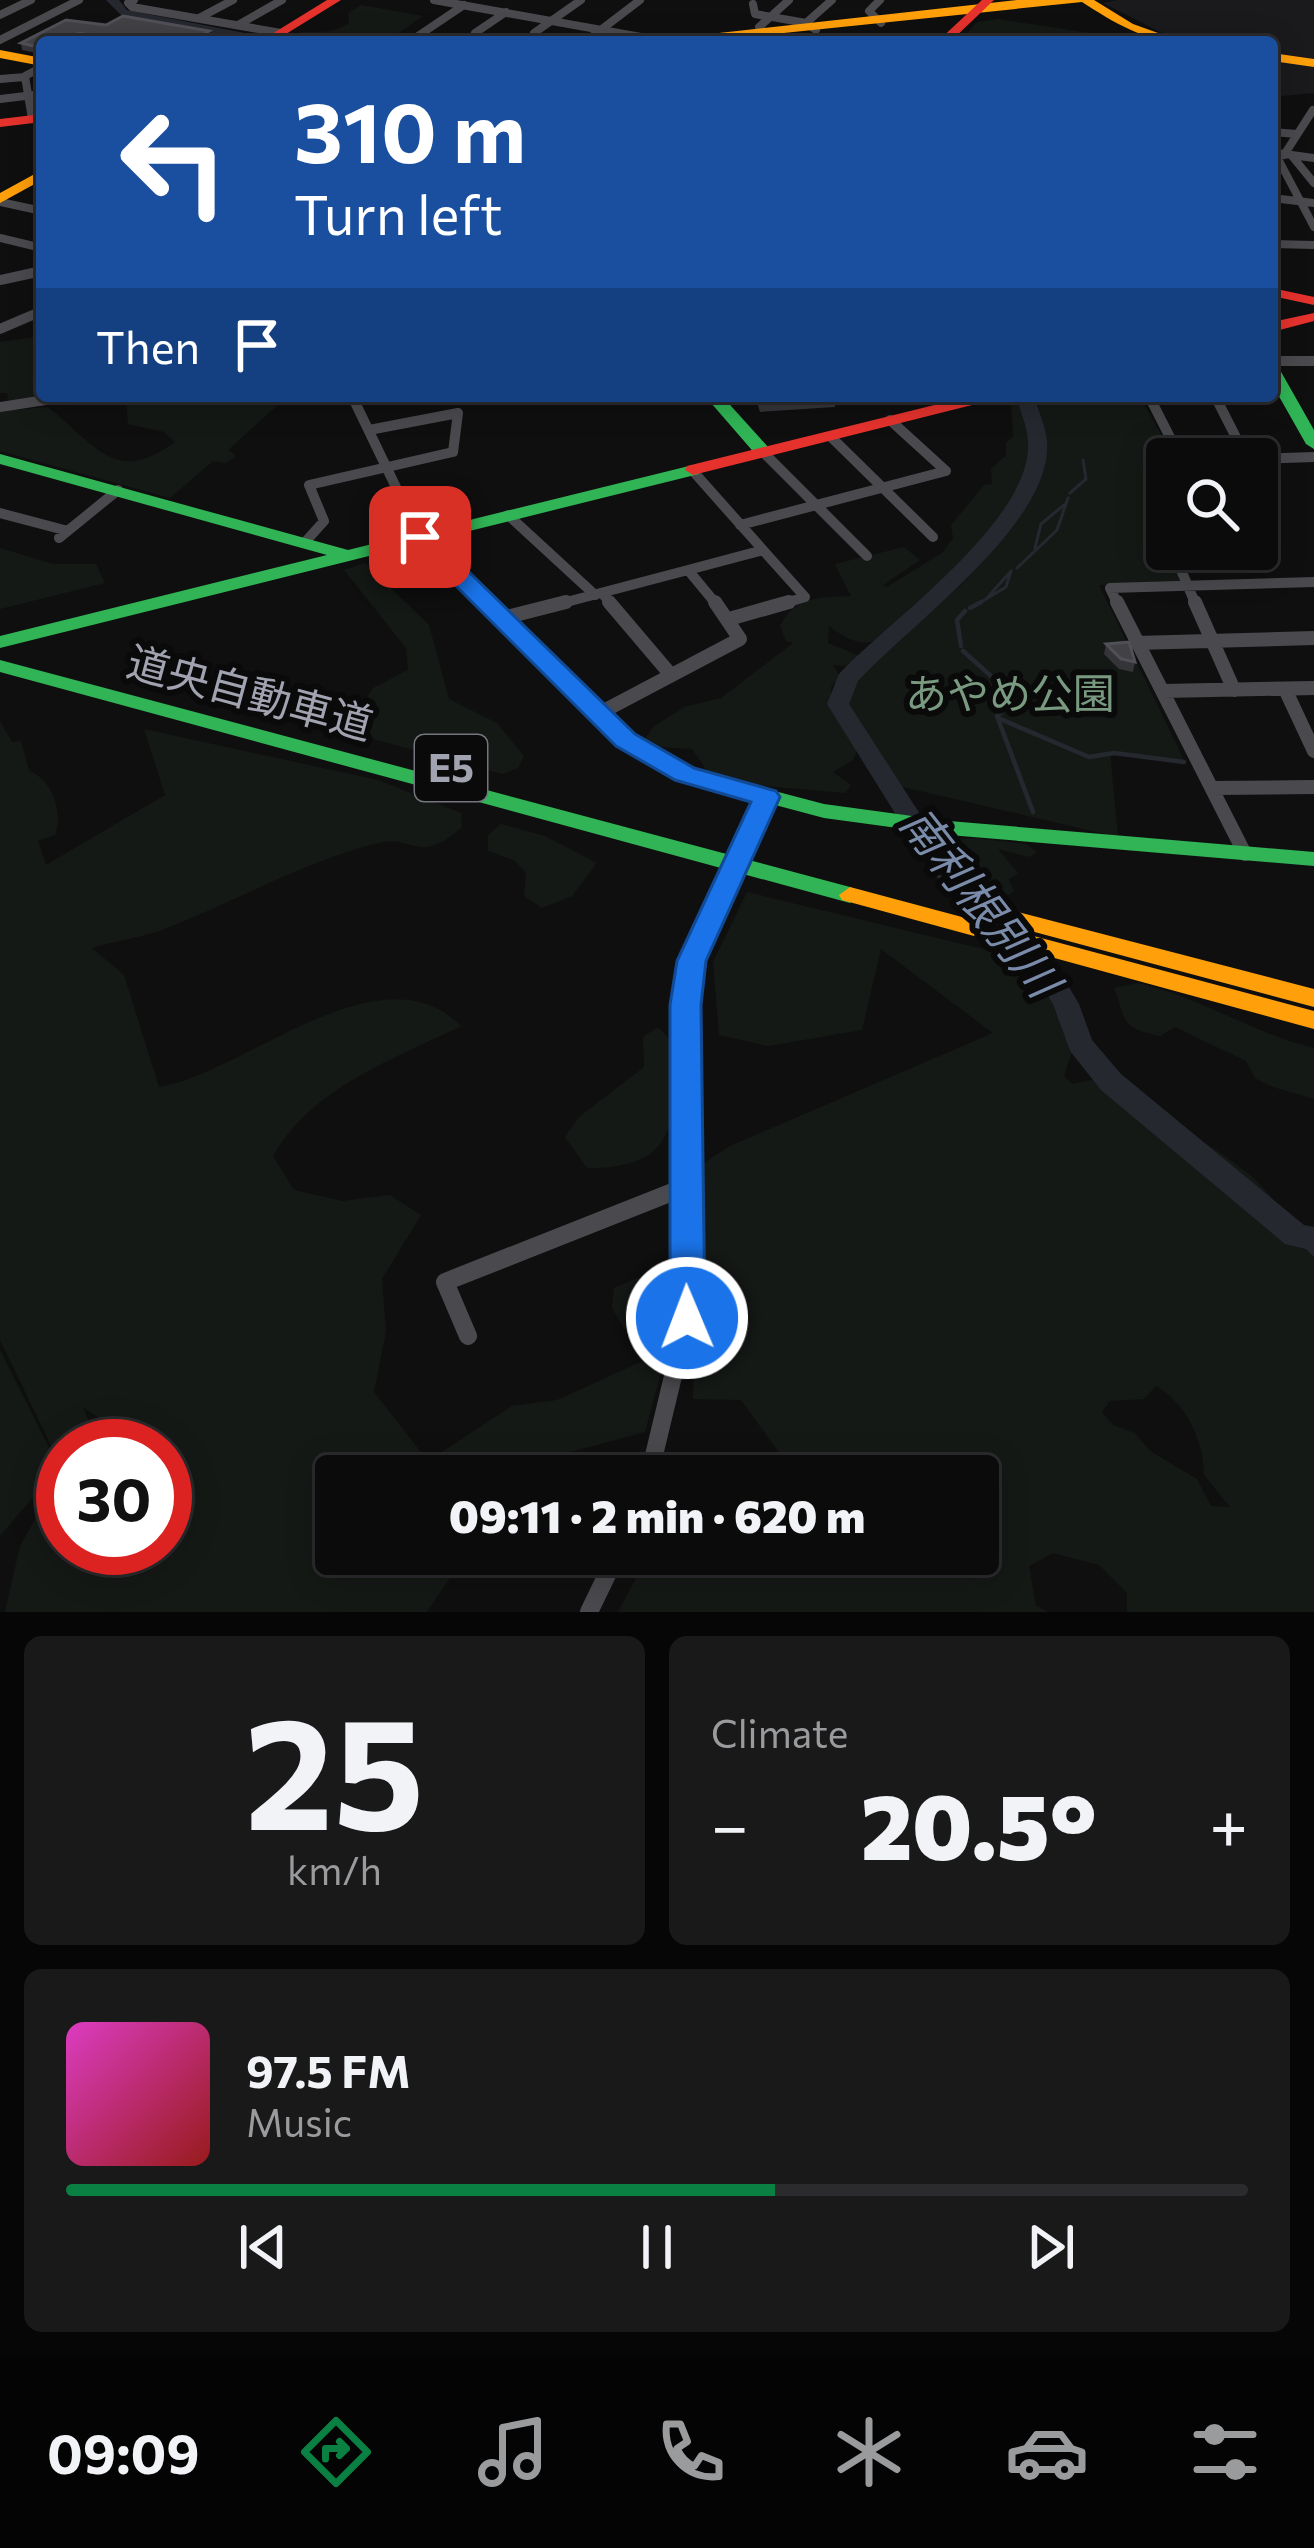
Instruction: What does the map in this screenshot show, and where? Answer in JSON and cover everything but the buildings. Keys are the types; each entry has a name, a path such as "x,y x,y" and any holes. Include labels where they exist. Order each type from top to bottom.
{"main road":[{"path":"276,36 335,0"},
{"path":"710,36 880,14 1047,0"},
{"path":"949,36 982,4 1082,0 1156,36"},
{"path":"731,36 766,28"},
{"path":"0,54 36,68"},
{"path":"1278,58 1314,63"},
{"path":"0,121 35,112"},
{"path":"0,201 36,178"},
{"path":"1278,293 1314,301"},
{"path":"1278,326 1314,317"},
{"path":"1278,381 1314,444"},
{"path":"718,402 764,452"},
{"path":"3,644 966,402"},
{"path":"0,459 307,540 346,555"},
{"path":"420,537 598,714 657,761 766,797 890,820 1314,859"},
{"name":"道央自動車道","path":"3,644 901,890 1314,1020"},
{"name":"道央自動車道","path":"0,666 843,892 1146,964 1314,998"}],"street":[{"path":"0,15 31,0"},
{"path":"0,40 79,0"},
{"path":"134,0 128,3 132,7 238,25 271,36"},
{"path":"161,12 183,0"},
{"path":"199,19 232,0"},
{"path":"238,25 282,0"},
{"path":"434,0 642,36"},
{"path":"475,33 536,0"},
{"path":"534,33 581,0"},
{"path":"592,36 640,0"},
{"path":"753,4 751,12 766,28 789,0"},
{"path":"811,26 832,0"},
{"path":"416,36 458,3"},
{"path":"0,79 36,68 35,112 0,99"},
{"path":"1281,154 1313,110"},
{"path":"1278,133 1298,134"},
{"path":"1281,154 1314,158"},
{"path":"1281,154 1314,182"},
{"path":"1281,154 1297,202 1314,227"},
{"path":"1278,199 1314,203"},
{"path":"0,201 36,210"},
{"path":"0,238 36,247"},
{"path":"1278,244 1314,245"},
{"path":"0,278 36,273"},
{"path":"0,328 36,313"},
{"path":"1278,361 1314,361"},
{"path":"0,406 36,401"},
{"path":"355,402 420,537"},
{"path":"1152,402 1170,438"},
{"path":"1217,402 1236,438"},
{"path":"307,540 324,521 309,485 453,452 458,413 369,430"},
{"path":"740,525 946,471 890,421"},
{"path":"830,436 933,537"},
{"path":"764,452 866,556"},
{"path":"1278,458 1314,457"},
{"path":"692,470 805,597 729,619"},
{"path":"0,513 64,535 118,490"},
{"path":"508,515 598,594 671,675"},
{"path":"503,618 763,550"},
{"path":"598,714 740,639 688,570"},
{"path":"1181,570 1234,690"},
{"path":"1245,854 1110,588 1314,582"},
{"path":"1136,643 1314,638"},
{"path":"1285,688 1312,743"},
{"path":"1162,691 1314,688"},
{"path":"1212,788 1314,787"},
{"path":"654,1455 687,1318 686,1005 692,961 721,891 756,828 766,797"},
{"path":"468,1336 445,1282 685,1187"},
{"path":"590,1612 607,1575"}],"shaded area":[{"path":"1314,0 1314,59 1278,54 1278,36 1168,36 1103,3"},
{"path":"1278,61 1314,66 1314,93 1278,96"}],"green space":[{"path":"361,5 423,16 394,36 291,36 339,28 349,23 348,13"},
{"path":"998,19 1111,36 964,36 977,22"},
{"path":"36,337 36,397 9,401 7,393 0,393 0,342"},
{"path":"126,402 281,402 228,450 236,456 226,463 213,461 170,498 0,451 0,411 48,407 94,447 121,461 137,461 175,442 164,432 128,424"},
{"name":"あやめ公園","path":"1038,402 1138,402 1144,404 1163,438 1146,438 1146,570 1176,570 1181,582 1099,585 1185,762 1110,752 1118,837 894,785 847,705 845,691 872,656 975,570 917,602 876,641 848,638 829,626 828,643 860,656 846,666 833,665 840,677 831,687 831,707 858,748 853,760 833,772 851,785 845,793 742,784 710,775 692,749 648,746 644,740 653,727 684,707 721,698 793,643 786,641 780,626 801,603 851,596 835,564 904,547 920,560 883,585 887,587 942,553 953,538 951,525 984,485 992,484 991,469 1006,455 1006,443 1013,436 1011,403 1027,404 1037,425 1039,465"},
{"path":"0,548 53,564 96,564 105,583 0,609"},
{"path":"365,563 429,625 449,699 497,723 524,756 518,768 502,774 355,734 350,723 373,688 408,670 406,648 344,570"},
{"path":"0,721 12,742 21,741 29,771 44,781 54,797 55,835 38,841 46,865 165,795 144,729 378,780 461,813 462,827 436,845 390,841 351,851 162,930 92,948 124,975 159,1087 193,1078 352,1006 392,999 428,1005 461,1026 332,1094 290,1132 273,1156 294,1190 342,1201 390,1195 421,1215 382,1279 386,1331 374,1392 423,1455 315,1455 315,1575 452,1575 427,1612 5,1612 20,1546 36,1518 36,1575 192,1575 192,1419 101,1419 83,1407 88,1419 38,1419 0,1340"},
{"path":"501,824 545,836 597,863 572,896 542,908 524,896 526,873 514,860 488,851 488,835"},
{"path":"972,838 1026,844 1037,852 1029,857 998,849 1018,873 1009,879 1014,891 1004,898 975,874 949,841"},
{"path":"747,892 1032,961 1045,973 1065,1011 1060,1023 1071,1054 1064,1076 1072,1084 1100,1078 1126,1090 1134,1111 1163,1120 1225,1156 1259,1183 1314,1245 1314,1612 1127,1612 1127,1593 1099,1565 1053,1553 1029,1566 1036,1606 1049,1612 618,1612 638,1575 999,1575 999,1455 781,1455 741,1400 693,1399 701,1165 730,1146 993,1033 881,949 862,1030 768,1046 719,1035 713,962","holes":["1156,1386 1192,1424 1204,1475 1230,1507 1211,1506 1197,1479 1150,1451 1135,1433 1113,1425 1102,1412 1110,1401 1144,1399"]},
{"path":"1137,983 1314,1048 1314,1099 1255,1078 1246,1061 1175,1027 1160,1036 1130,1025 1114,988"},
{"path":"658,1027 671,1041 673,1092 666,1133 657,1148 641,1159 587,1168 565,1137 579,1117 644,1067 643,1037"},
{"path":"665,1266 670,1339 645,1432 560,1455 437,1455 512,1406 557,1400 643,1361 612,1308 614,1288"},
{"path":"0,1350 36,1421 36,1494 0,1536"}],"waterway":[{"name":"南利根別川","path":"112,0 123,13 251,36"},
{"name":"南利根別川","path":"1027,402 1038,444 1026,490 997,534 847,679 838,704 940,865 1046,970 1066,1004 1080,1044 1111,1082 1296,1235 1314,1239"},
{"path":"1070,493 1086,479 1083,460"},
{"path":"1017,568 1057,530 1068,498"},
{"path":"1035,548 1041,524 1064,505"},
{"path":"981,602 1006,587 1011,571 987,598"},
{"path":"970,608 981,602"},
{"path":"976,605 981,602"},
{"path":"961,646 957,620 965,611"},
{"path":"963,651 1000,684"},
{"path":"1006,689 1009,705 997,716 1033,812"},
{"path":"998,718 1089,757 1114,753 1184,762"},
{"path":"1296,1235 1314,1253"}],"traffic: fast":[{"path":"1278,381 1314,444"},
{"path":"718,402 763,452"},
{"path":"0,459 346,555"},
{"path":"0,642 693,470"},
{"path":"420,537 626,740 684,774 824,811 949,828 1314,859"},
{"path":"0,666 850,895"}],"traffic: slow":[{"path":"720,36 1047,0"},
{"path":"1029,6 1078,0"},
{"path":"1086,0 1129,26 1159,36"},
{"path":"0,54 36,61"},
{"path":"1278,58 1314,63"},
{"path":"0,199 36,178"},
{"path":"850,895 1314,1020"},
{"path":"976,909 1314,998"}],"traffic: jam":[{"path":"275,36 335,0"},
{"path":"949,36 988,0"},
{"path":"0,123 36,119"},
{"path":"1278,293 1314,301"},
{"path":"1278,326 1314,317"},
{"path":"693,470 966,402"}],"route":[{"path":"420,537 626,740 684,774 766,797 756,828 721,891 692,961 686,1005 687,1318"}]}
